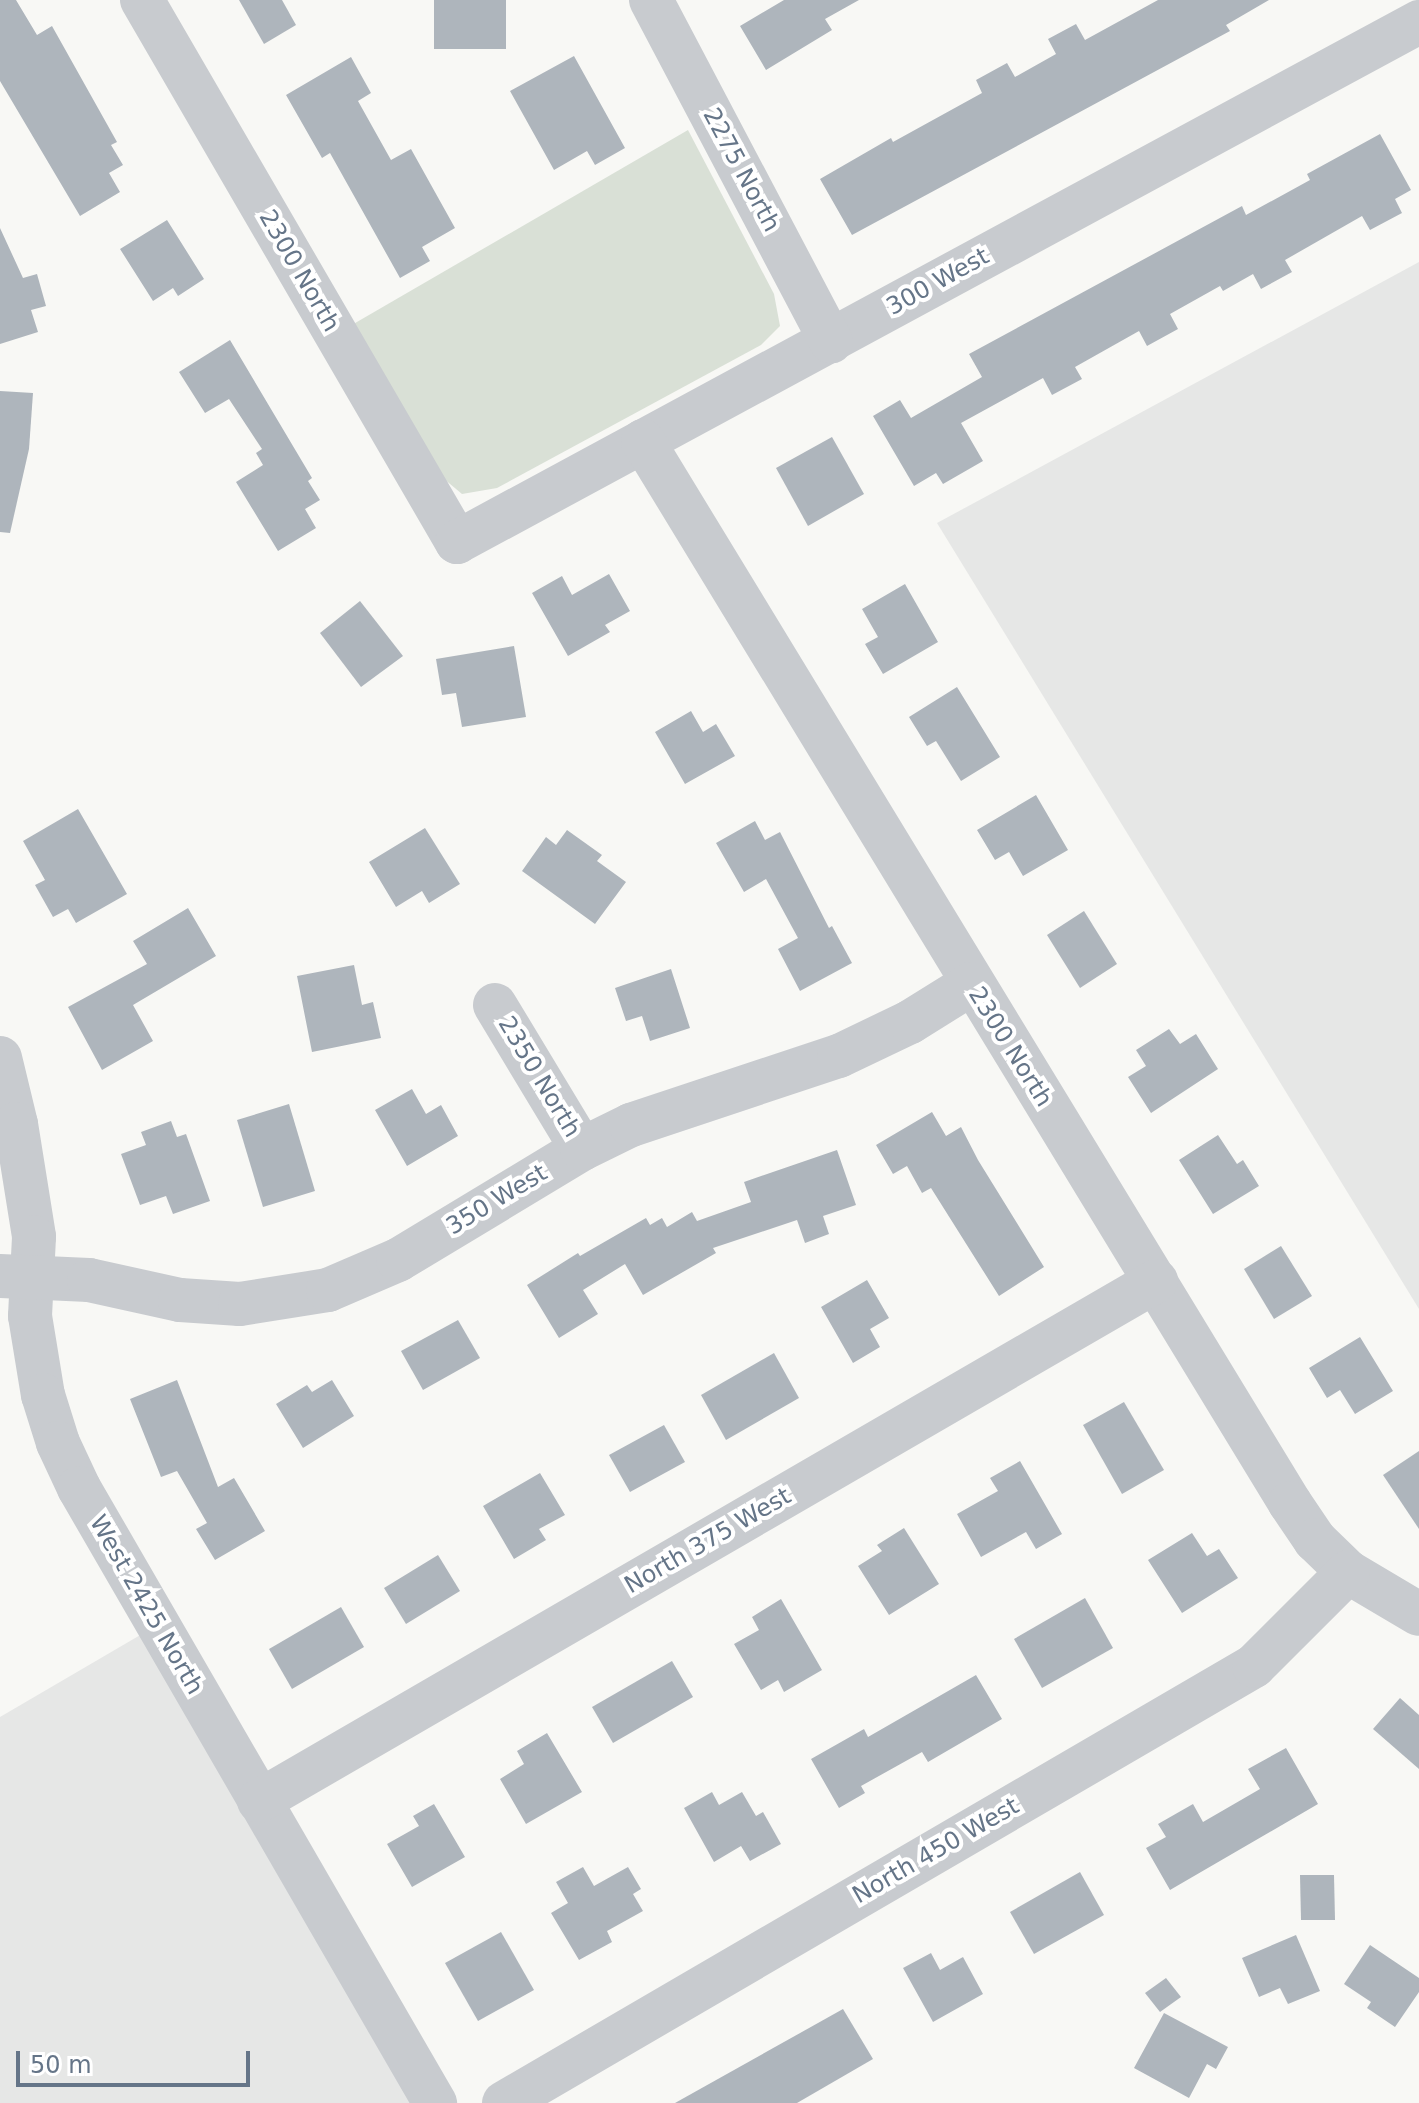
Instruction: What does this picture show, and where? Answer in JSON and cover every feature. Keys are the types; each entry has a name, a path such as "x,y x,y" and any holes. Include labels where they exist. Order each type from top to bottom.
{"street":[{"name":"2300 North","path":"142,0 457,542"},
{"name":"2275 North","path":"651,0 831,341"},
{"name":"300 West","path":"457,542 1419,22"},
{"name":"2300 North","path":"643,441 971,984 1290,1503 1315,1540 1348,1572 1419,1614"},
{"name":"350 West","path":"16,1276 89,1280 180,1300 240,1304 328,1290 398,1260 582,1149 631,1125 685,1104 839,1056 910,1022 971,984"},
{"name":"2350 North","path":"495,1005 582,1149"},
{"name":"West 2425 North","path":"0,1058 16,1124 34,1237 16,1276 30,1316 43,1395 58,1443 79,1488 435,2103"},
{"name":"North 375 West","path":"259,1801 1156,1281"},
{"name":"North 450 West","path":"504,2103 1254,1666 1348,1572"}],"shaded area":[{"path":"688,130 774,294 780,326 761,345 497,488 462,494 431,468 350,326"},
{"path":"1419,262 1419,1309 937,523"},
{"path":"154,1627 430,2103 0,2103 0,1717"}],"building":[{"path":"0,0 16,0 37,35 52,26 117,142 111,145 123,165 109,173 120,192 80,216 0,81"},
{"path":"239,0 282,0 296,25 264,44"},
{"path":"434,0 506,0 506,49 434,49"},
{"path":"784,0 859,0 825,19 832,30 766,70 740,26"},
{"path":"1158,0 1269,0 1226,25 1230,31 852,235 820,179 891,138 893,142 982,93 976,80 1007,63 1015,77 1056,54 1048,39 1076,24 1085,40"},
{"path":"574,56 625,148 595,165 587,151 554,170 510,91"},
{"path":"351,57 371,93 358,101 391,160 411,149 455,228 422,247 430,261 400,278 330,153 322,158 286,95"},
{"path":"1380,134 1411,190 1395,199 1402,213 1370,230 1362,216 1285,260 1292,272 1261,289 1253,274 1223,291 1220,286 1170,314 1178,329 1147,346 1139,331 1075,367 1082,379 1052,395 1043,378 961,423 983,461 943,484 936,473 914,486 873,416 900,400 911,418 982,377 969,354 1242,206 1246,215 1310,180 1307,174"},
{"path":"167,220 204,279 178,296 173,288 153,301 120,249"},
{"path":"0,228 23,278 37,274 46,306 31,310 38,332 0,344"},
{"path":"230,340 312,478 308,481 320,500 305,509 316,528 278,551 236,482 263,465 256,453 262,449 229,399 205,413 179,372"},
{"path":"0,391 33,393 29,449 10,533 0,532"},
{"path":"832,437 864,494 808,526 776,468"},
{"path":"609,574 630,611 605,625 610,632 568,656 532,593 562,576 572,595"},
{"path":"905,584 938,642 883,674 865,644 878,637 862,609"},
{"path":"360,601 403,656 361,687 320,633"},
{"path":"514,646 526,717 462,727 456,693 442,695 436,659"},
{"path":"957,687 1000,757 961,781 936,741 927,746 909,717"},
{"path":"691,711 703,732 716,724 735,756 685,784 655,732"},
{"path":"1036,795 1068,850 1023,876 1009,852 995,860 977,830"},
{"path":"78,809 127,894 76,923 68,909 53,917 35,885 45,880 23,841"},
{"path":"755,821 765,840 780,832 829,928 832,926 852,963 800,991 778,949 798,938 766,879 744,892 716,843"},
{"path":"425,828 460,884 429,903 422,891 396,907 369,862"},
{"path":"567,830 602,855 597,861 626,882 595,924 522,871 546,837 556,845"},
{"path":"188,908 216,956 133,1005 153,1041 102,1070 68,1007 147,964 133,941"},
{"path":"1084,911 1117,964 1080,988 1047,935"},
{"path":"354,965 362,1005 373,1002 381,1038 312,1052 297,976"},
{"path":"671,969 690,1028 650,1041 642,1016 626,1021 615,988"},
{"path":"1169,1029 1180,1044 1196,1034 1218,1069 1151,1113 1128,1077 1146,1066 1136,1050"},
{"path":"412,1089 426,1114 441,1105 458,1136 407,1166 375,1110"},
{"path":"289,1104 315,1191 263,1207 237,1120"},
{"path":"932,1112 946,1136 961,1127 1044,1267 999,1296 931,1188 922,1193 907,1166 893,1174 876,1145"},
{"path":"171,1121 177,1137 186,1134 210,1201 173,1214 166,1196 140,1205 121,1154 146,1145 141,1132"},
{"path":"1218,1135 1237,1164 1243,1160 1259,1186 1213,1214 1179,1160"},
{"path":"837,1150 856,1205 823,1216 829,1234 805,1243 797,1220 713,1248 716,1253 643,1295 625,1264 583,1290 598,1314 559,1338 527,1285 578,1253 580,1256 646,1218 650,1225 662,1218 667,1227 692,1212 697,1221 751,1202 744,1182"},
{"path":"1281,1246 1312,1296 1274,1319 1244,1269"},
{"path":"867,1280 889,1318 870,1329 880,1347 853,1363 821,1307"},
{"path":"458,1320 480,1358 423,1390 401,1351"},
{"path":"1360,1337 1393,1391 1355,1414 1340,1390 1327,1398 1309,1368"},
{"path":"774,1353 799,1398 726,1440 701,1395"},
{"path":"177,1380 218,1487 234,1478 265,1531 215,1560 196,1529 207,1523 177,1471 161,1477 130,1399"},
{"path":"332,1380 354,1416 303,1448 276,1404 307,1385 312,1392"},
{"path":"1124,1402 1164,1470 1122,1494 1083,1425"},
{"path":"664,1425 685,1462 630,1492 609,1455"},
{"path":"1419,1451 1419,1529 1383,1475"},
{"path":"1020,1461 1062,1534 1036,1549 1026,1532 981,1557 957,1514 998,1491 990,1478"},
{"path":"540,1473 565,1515 539,1529 546,1540 514,1559 483,1506"},
{"path":"904,1528 939,1584 889,1615 858,1566 882,1551 877,1545"},
{"path":"1192,1533 1207,1556 1219,1549 1238,1578 1182,1613 1148,1560"},
{"path":"438,1555 460,1591 406,1624 384,1588"},
{"path":"1085,1598 1113,1648 1042,1688 1014,1639"},
{"path":"781,1599 822,1670 784,1692 778,1680 761,1690 734,1644 759,1630 752,1617"},
{"path":"341,1607 364,1647 292,1689 269,1649"},
{"path":"672,1661 693,1697 613,1743 592,1707"},
{"path":"976,1675 1002,1719 928,1762 922,1752 861,1786 865,1793 839,1808 811,1759 864,1729 868,1737"},
{"path":"1400,1698 1419,1715 1419,1769 1373,1729"},
{"path":"547,1733 582,1792 526,1824 500,1779 524,1764 517,1751"},
{"path":"1286,1748 1318,1804 1170,1890 1146,1848 1166,1837 1158,1824 1193,1804 1203,1822 1260,1789 1248,1769"},
{"path":"712,1792 719,1805 742,1792 756,1816 763,1812 781,1844 750,1861 741,1846 714,1862 684,1808"},
{"path":"434,1804 465,1857 412,1887 387,1844 419,1826 413,1816"},
{"path":"583,1867 594,1886 628,1867 641,1889 633,1894 643,1911 607,1931 612,1942 579,1960 551,1913 568,1903 556,1882"},
{"path":"1080,1872 1104,1915 1034,1954 1010,1912"},
{"path":"1300,1875 1334,1875 1335,1920 1301,1920"},
{"path":"501,1932 534,1990 478,2021 445,1963"},
{"path":"1296,1935 1320,1991 1288,2004 1280,1988 1259,1997 1242,1958"},
{"path":"1370,1945 1419,1978 1419,1992 1395,2027 1367,2008 1371,2002 1344,1984"},
{"path":"931,1953 940,1970 963,1957 983,1994 933,2022 903,1968"},
{"path":"1166,1978 1181,1997 1160,2012 1145,1993"},
{"path":"843,2009 873,2059 797,2103 675,2103"},
{"path":"1164,2013 1228,2047 1216,2069 1207,2064 1189,2098 1134,2068"}]}
